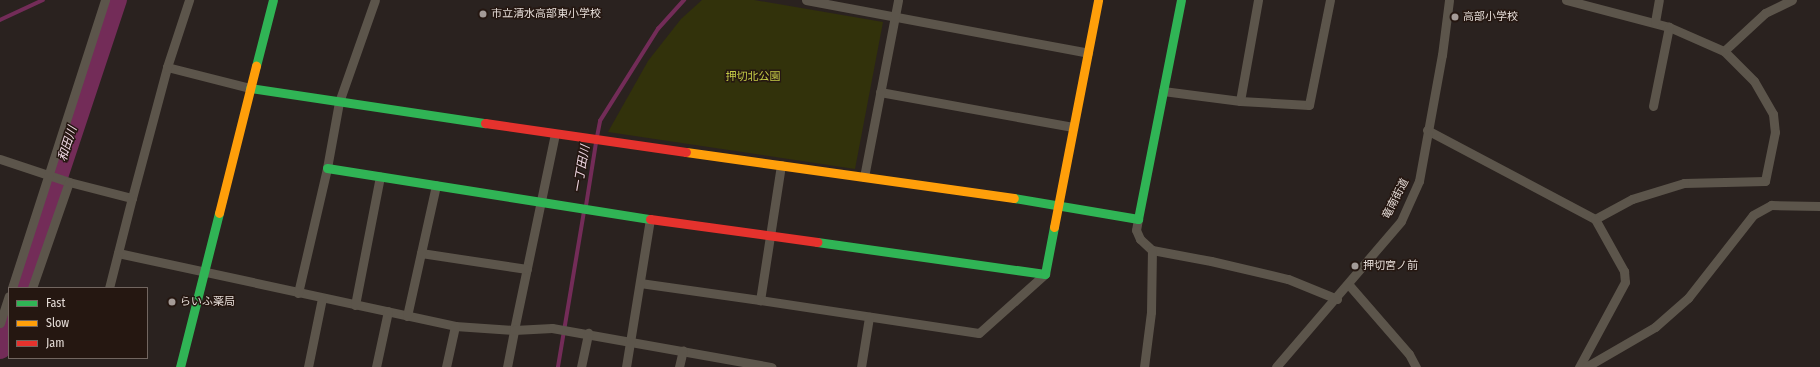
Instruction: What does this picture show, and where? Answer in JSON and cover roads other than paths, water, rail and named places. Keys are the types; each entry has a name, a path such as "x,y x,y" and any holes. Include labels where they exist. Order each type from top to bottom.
{"street":[{"path":"12,287 106,0"},
{"path":"109,287 167,67 189,0"},
{"path":"180,367 273,0"},
{"path":"298,293 327,168 339,102 375,0"},
{"path":"806,0 1088,53"},
{"path":"864,177 898,0"},
{"path":"640,283 979,333 1045,274 1098,0"},
{"path":"1181,0 1136,230 1140,239 1152,250 1211,261 1288,279 1337,298"},
{"path":"1240,101 1258,0"},
{"path":"1163,91 1240,101 1309,105 1330,0"},
{"name":"竜南街道","path":"1276,367 1349,285 1401,221 1419,181 1427,130 1442,55 1449,0"},
{"path":"1566,0 1669,26 1724,52 1754,81 1773,114 1775,132 1766,181 1684,183 1632,199 1595,219"},
{"path":"1655,22 1659,0"},
{"path":"1724,52 1765,14 1792,0"},
{"path":"1653,106 1669,26"},
{"path":"167,67 250,88 339,102 555,134 1058,204 1138,219"},
{"path":"880,92 1073,127"},
{"path":"1427,130 1595,219 1624,271 1625,282 1579,367"},
{"path":"507,367 555,134"},
{"path":"0,159 69,182 132,198"},
{"path":"760,300 781,165"},
{"path":"327,168 650,219 1045,274"},
{"path":"355,305 380,176"},
{"path":"32,287 69,182"},
{"path":"407,316 436,185"},
{"path":"1586,367 1655,327 1688,298 1753,215 1771,205 1820,206"},
{"path":"626,367 650,219"},
{"path":"1144,367 1152,312 1152,250"},
{"path":"118,253 455,326 514,330 552,328 683,350 728,363 772,367"},
{"path":"421,253 526,269"},
{"path":"1349,285 1404,348 1416,367"},
{"path":"308,367 322,298"},
{"path":"0,323 8,299"},
{"path":"376,367 388,311"},
{"path":"861,367 869,317"},
{"path":"446,367 455,326"},
{"path":"581,367 588,333"},
{"path":"679,367 683,350"}],"waterway":[{"path":"0,20 43,0"},
{"name":"和田川","path":"20,287 116,0"},
{"name":"一丁田川","path":"597,137 600,121 658,29 684,0"},
{"name":"一丁田川","path":"586,206 596,143"},
{"name":"一丁田川","path":"558,367 584,212"},
{"name":"和田川","path":"0,348 8,324"}],"place":[{"name":"市立清水高部東小学校","path":"483,14"},
{"name":"高部小学校","path":"1455,17"},
{"name":"押切宮ノ前","path":"1355,266"},
{"name":"らいふ薬局","path":"172,302"}],"park label":[{"name":"押切北公園","path":"753,77"}]}
